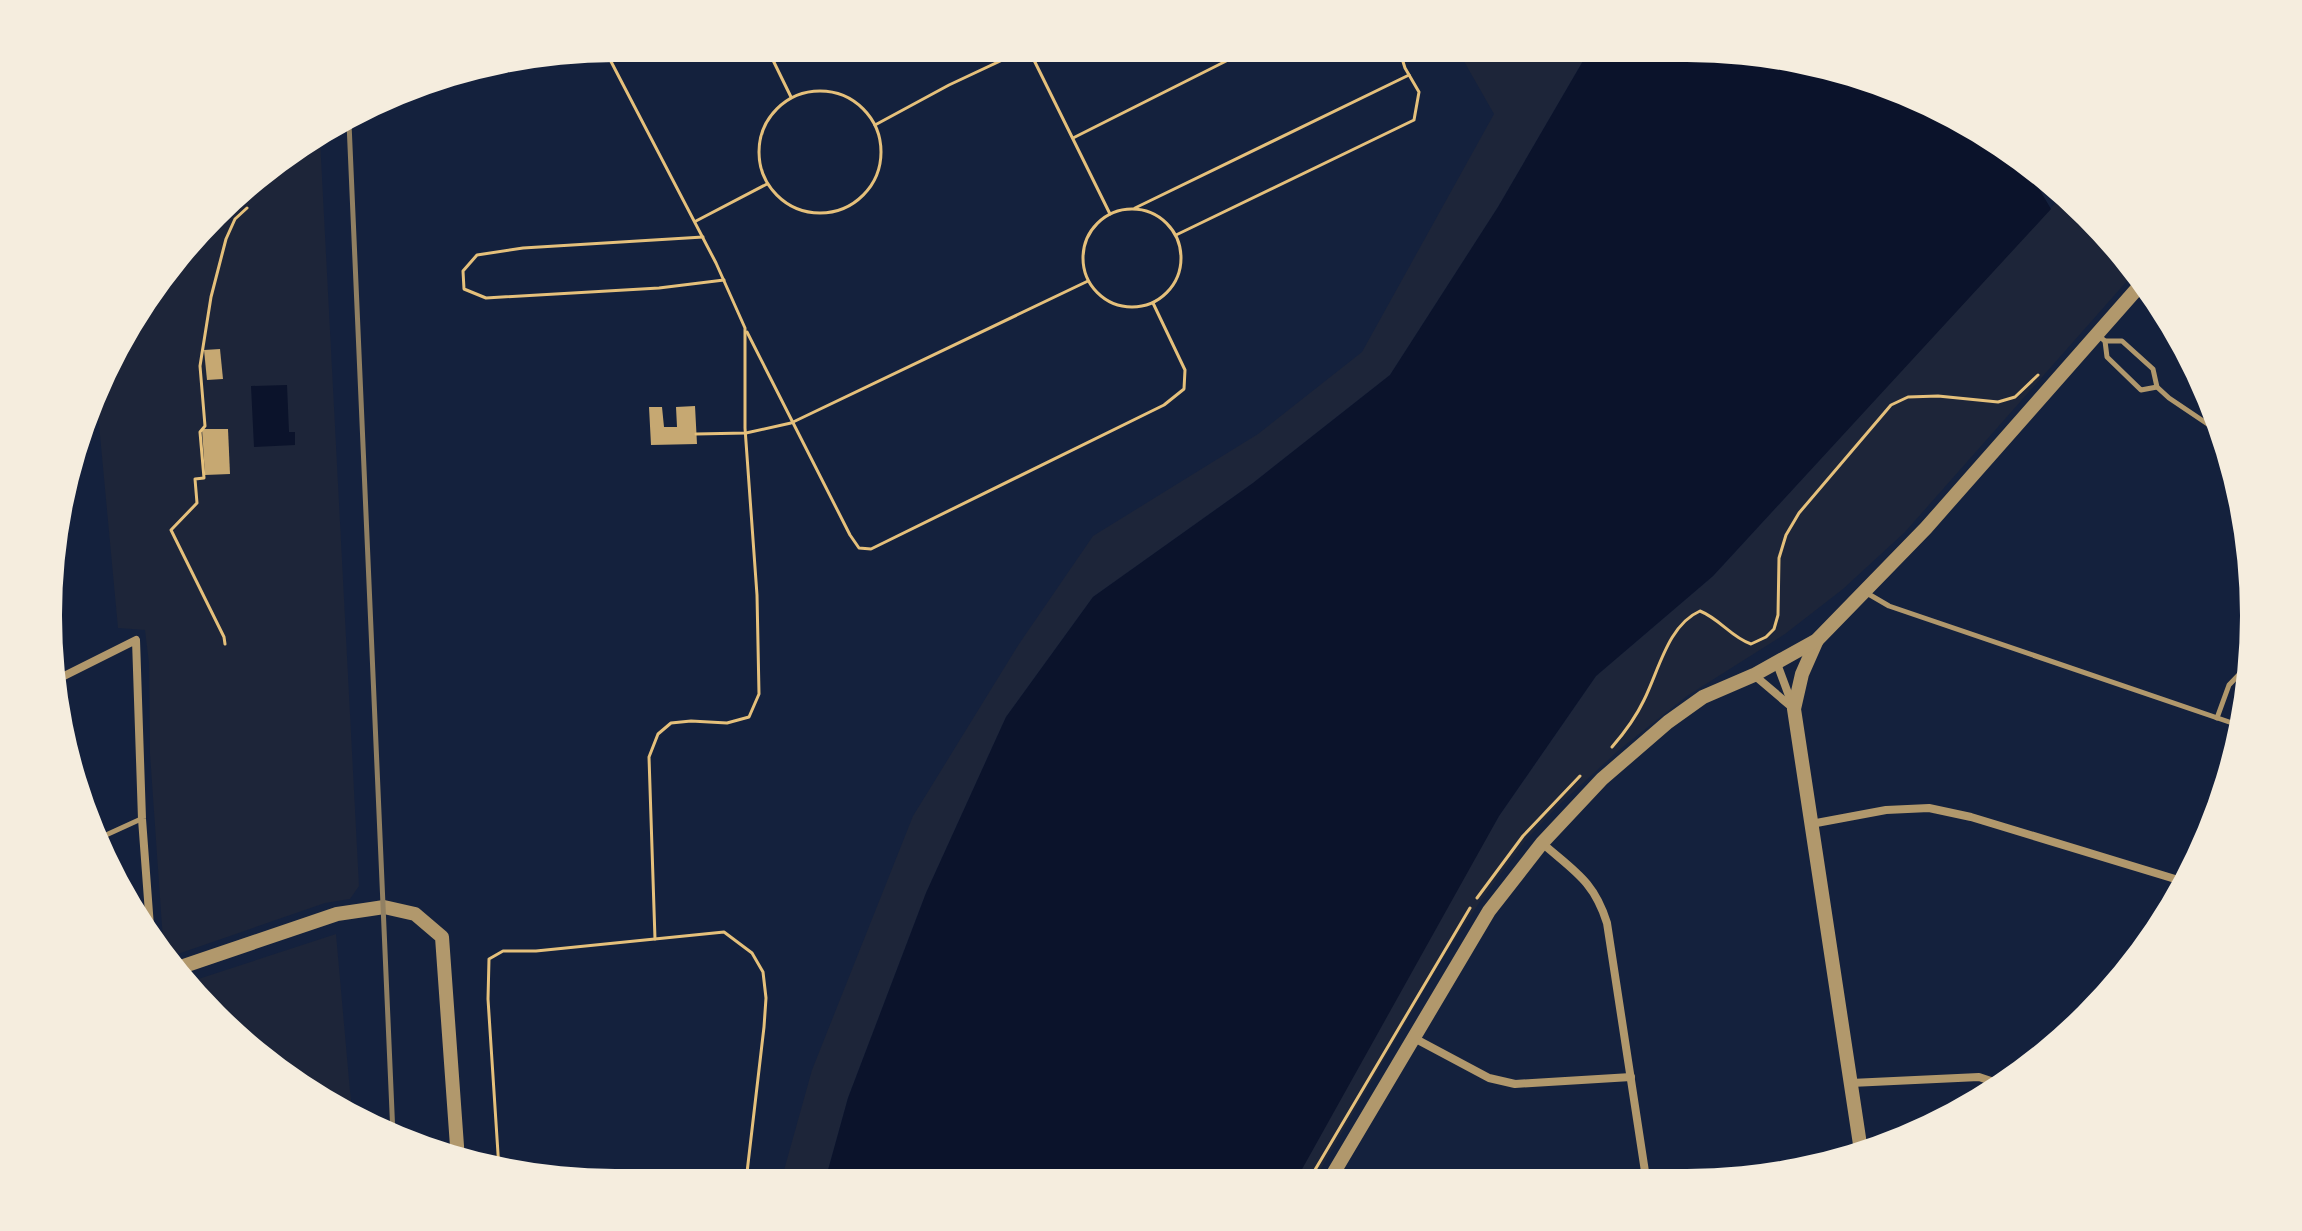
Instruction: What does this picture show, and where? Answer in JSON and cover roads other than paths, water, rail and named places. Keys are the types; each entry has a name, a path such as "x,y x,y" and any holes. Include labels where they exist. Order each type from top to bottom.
{"street":[{"path":"1336,1169 1489,911 1542,843 1602,779 1668,722 1703,697 1754,675 1817,640 1926,528 2101,338 2135,292"},
{"path":"66,675 136,640 142,819 149,913"},
{"path":"1794,709 1802,674 1817,640"},
{"path":"1776,661 1794,709 1860,1141"},
{"path":"1754,675 1794,709"},
{"path":"1811,824 1886,810 1929,808 1971,817 2173,878"},
{"path":"1542,843 1589,884 1600,899 1607,923 1645,1169"},
{"path":"187,965 337,914 384,907 415,914 442,937 457,1146"},
{"path":"1414,1038 1489,1078 1515,1084 1631,1077"},
{"path":"1851,1083 1979,1077 1988,1080"}],"lane":[{"path":"2157,387 2141,390 2107,357 2101,338 2122,341 2153,369 2157,387 2205,424"},
{"path":"1864,592 1889,606 2229,722"},
{"path":"2217,718 2229,685 2236,678"},
{"path":"107,834 142,819"}],"railway":[{"path":"349,131 392,1122"}]}
